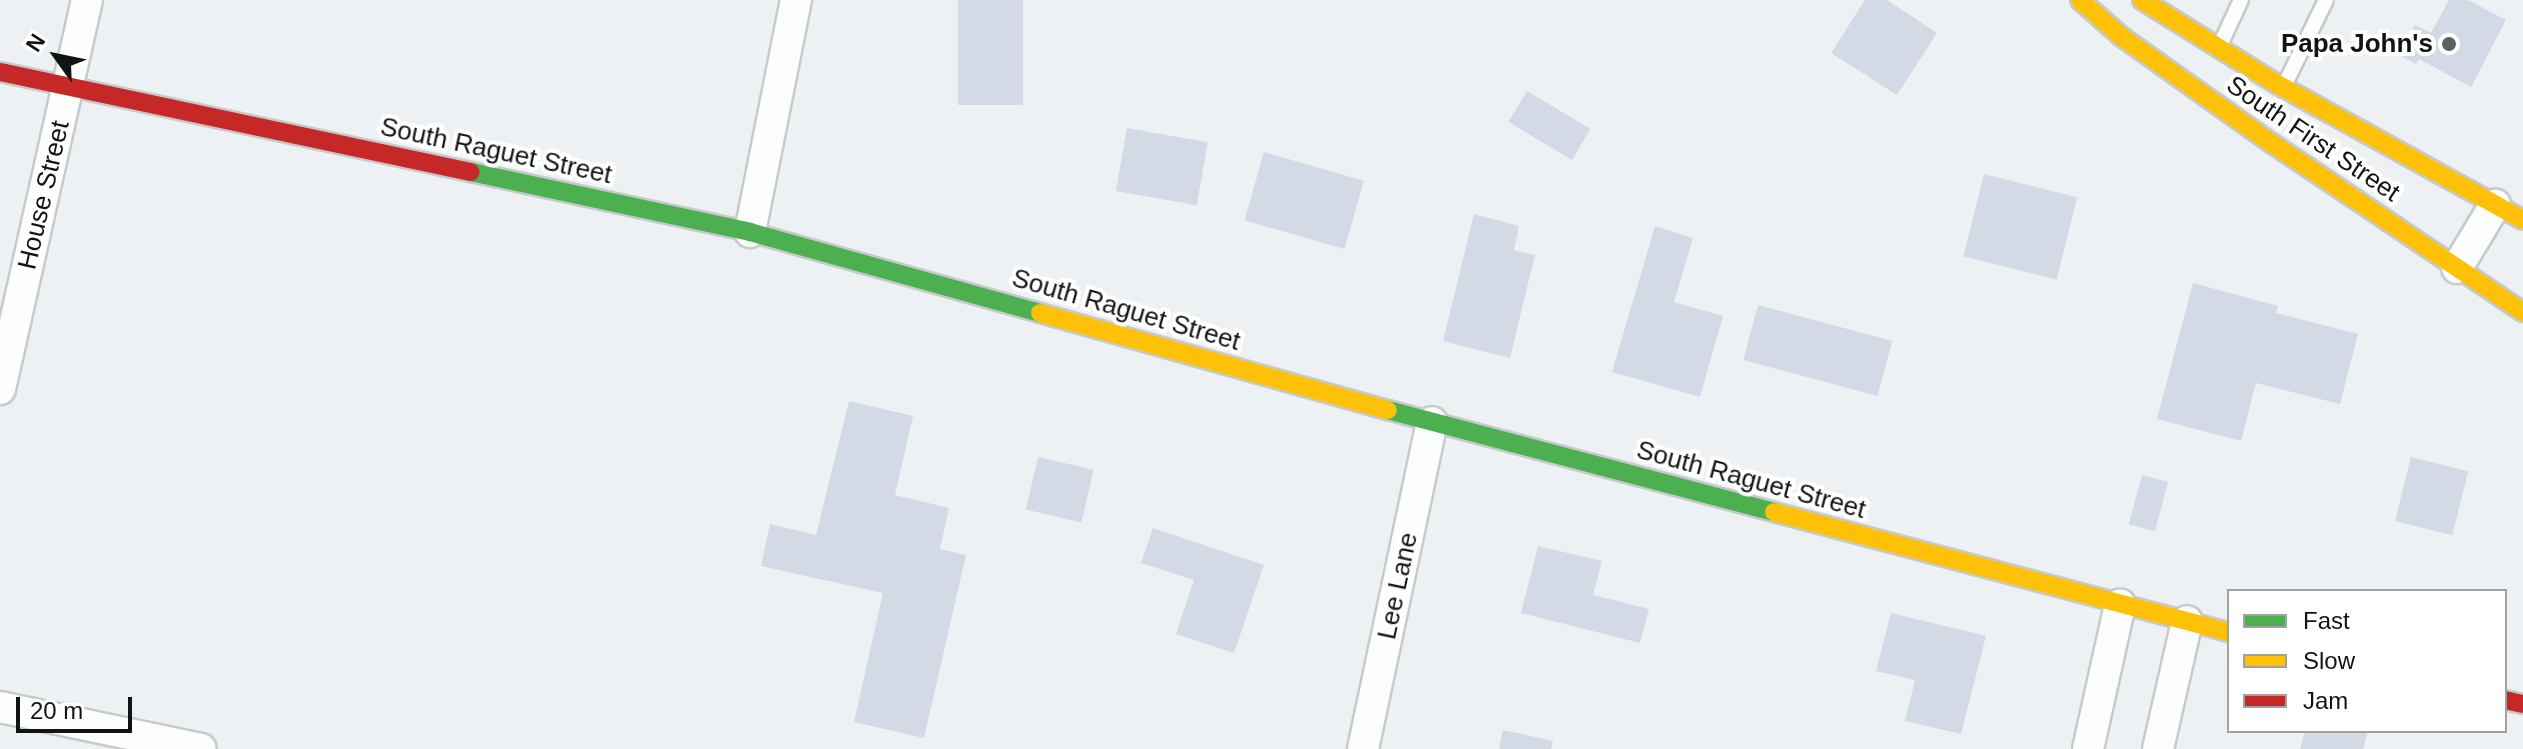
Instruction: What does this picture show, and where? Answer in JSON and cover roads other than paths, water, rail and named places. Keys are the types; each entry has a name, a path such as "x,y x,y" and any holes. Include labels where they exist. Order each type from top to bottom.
{"street":[{"name":"House Street","path":"0,389 87,0"},
{"path":"750,232 796,0"},
{"name":"South First Street","path":"2080,0 2122,37 2233,116 2523,312"},
{"name":"South First Street","path":"2142,0 2283,88 2523,220"},
{"name":"South Raguet Street","path":"0,72 750,232 1432,422 2227,631"},
{"path":"2457,268 2495,205"},
{"name":"Lee Lane","path":"1363,749 1432,422"},
{"path":"2088,749 2120,605"},
{"path":"2158,749 2187,621"},
{"path":"0,707 201,749"}],"lane":[{"path":"2219,48 2241,0"},
{"path":"2283,88 2326,0"}],"place":[{"name":"Papa John's","path":"2449,44"}]}
